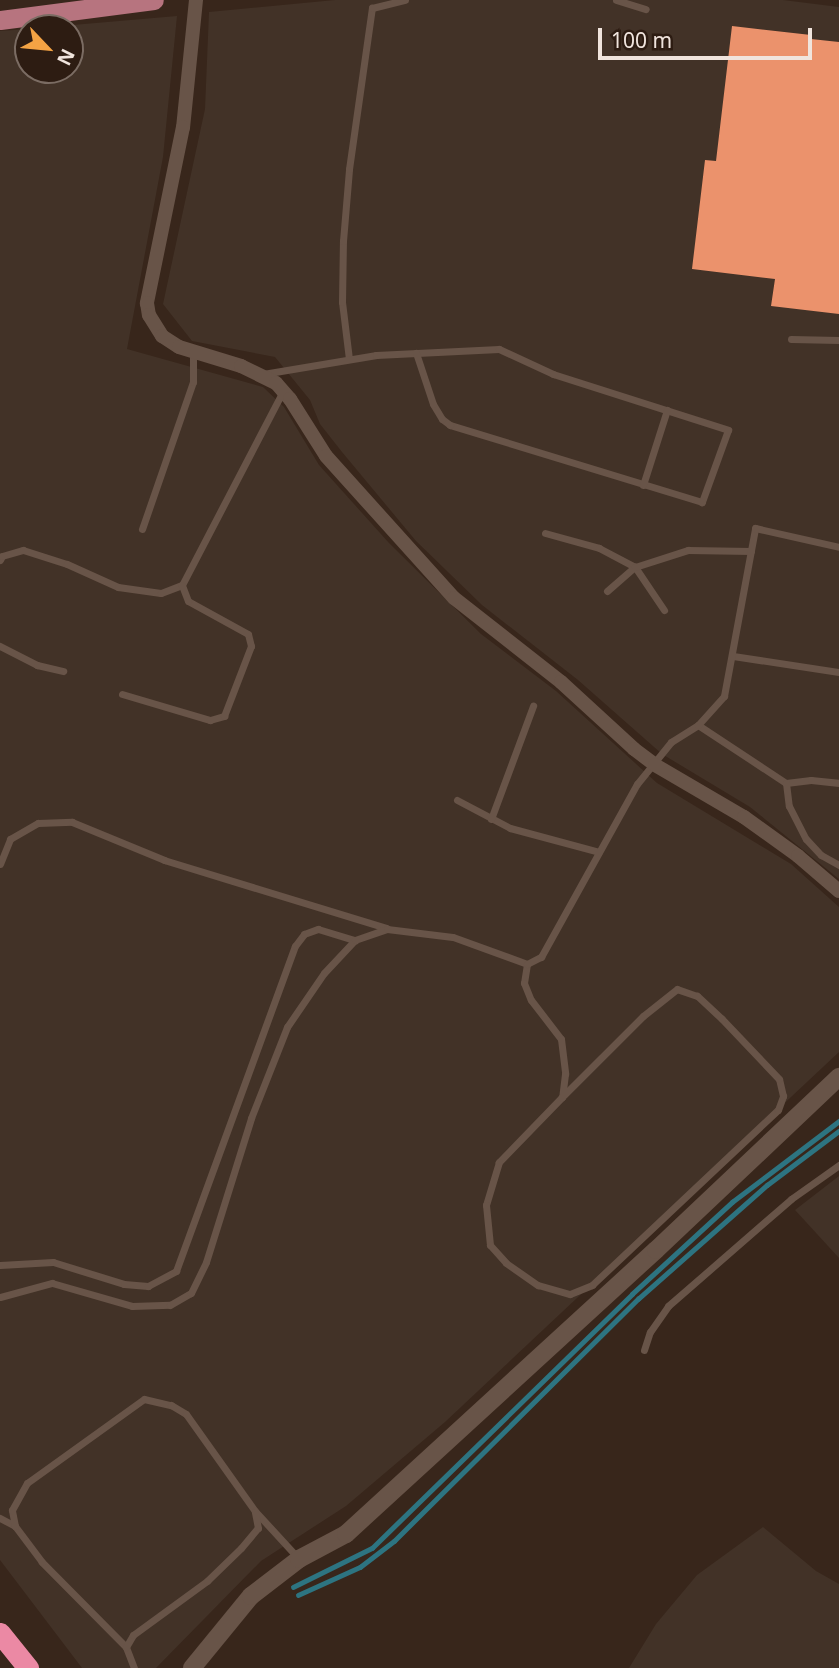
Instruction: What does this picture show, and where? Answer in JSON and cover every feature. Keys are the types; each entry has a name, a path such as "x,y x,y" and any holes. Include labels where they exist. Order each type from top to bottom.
{"highway":[{"path":"0,1633 28,1668"}],"main road":[{"path":"0,20 65,6 154,0"}],"street":[{"path":"197,0 183,127 146,303 149,315 162,337 179,347 261,375 283,391 326,456 454,598 561,682 654,765 744,817 798,856 839,891"},
{"path":"192,1668 251,1596 299,1559 346,1534 647,1259 839,1077"}],"lane":[{"path":"349,359 342,302 343,241 349,169 372,8 405,0"},
{"path":"616,0 646,9"},
{"path":"791,339 839,340"},
{"path":"261,375 349,359 416,353 499,349 553,374 728,430 702,502 450,425 442,419 433,404 416,353"},
{"path":"142,529 193,382 193,351"},
{"path":"0,560 2,556 23,550 67,564 118,587 161,593 182,584 283,391"},
{"path":"643,485 667,410"},
{"path":"0,864 10,839 38,823 72,822 164,860 387,929 453,937 527,964 541,957 637,784 671,742 698,725 724,696 755,528 839,547"},
{"path":"545,533 599,548 635,567 664,610"},
{"path":"607,592 635,567 688,550 751,551"},
{"path":"122,694 210,720 224,716 251,646 248,634 188,601 182,584"},
{"path":"0,646 37,665 63,671"},
{"path":"733,656 839,672"},
{"path":"491,819 533,706"},
{"path":"698,725 786,783 811,780 839,783"},
{"path":"786,783 789,806 806,839 821,855 839,865"},
{"path":"457,800 491,819 538,837 599,852"},
{"path":"0,1265 53,1262 124,1284 148,1286 176,1271 295,946 304,934 318,929 355,940"},
{"path":"0,1297 52,1283 132,1306 170,1305 191,1293 206,1262 251,1118 287,1027 324,973 355,940 387,929"},
{"path":"527,964 524,983 531,1000 562,1039 565,1074 562,1097 499,1162 486,1205 490,1245 506,1263 538,1284 570,1294 592,1285 778,1110 783,1096 779,1079 722,1019 697,996 677,989 643,1016 562,1097"},
{"path":"644,1350 650,1332 668,1306 791,1199 839,1165"},
{"path":"15,1526 12,1510 27,1483 144,1399 171,1405 187,1415 255,1511 299,1559"},
{"path":"126,1647 133,1634 207,1581 241,1548 258,1528 255,1511"},
{"path":"0,1518 15,1526 42,1562 126,1647 134,1668"}],"shaded area":[{"path":"335,0 783,0 839,7 839,879 750,807 662,754 578,680 482,605 416,541 320,424 310,400 275,357 192,341 163,304 205,109 209,12"},
{"path":"177,16 163,157 127,349 263,387 284,407 319,465 389,543 481,634 556,691 657,783 791,864 839,907 839,1052 445,1422 346,1506 261,1561 156,1668 82,1668 0,1560 0,31 14,30 14,84 84,84 84,24"},
{"path":"839,1176 839,1258 795,1210"},
{"path":"763,1527 816,1571 839,1584 839,1668 629,1668 656,1624 697,1575"}],"building":[{"path":"732,26 811,35 811,39 839,42 839,314 771,306 775,279 692,269 705,160 716,161"}],"waterway":[{"path":"293,1587 372,1548 632,1294 732,1202 839,1121"},
{"path":"298,1595 360,1567 394,1541 638,1299 767,1185 839,1131"}]}
